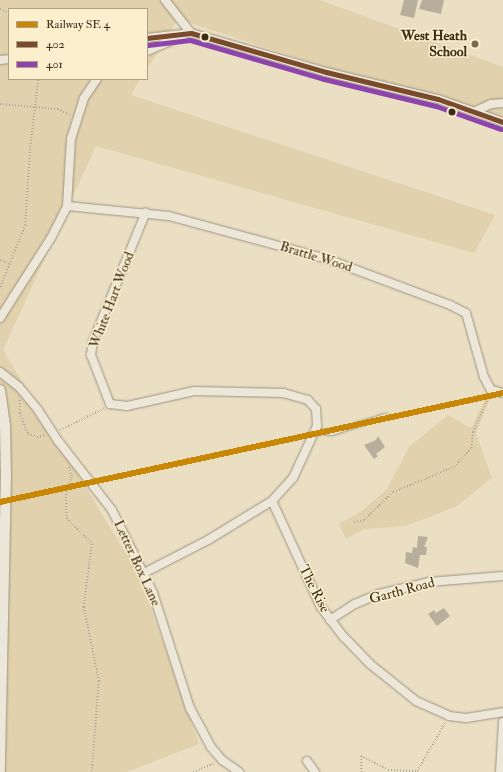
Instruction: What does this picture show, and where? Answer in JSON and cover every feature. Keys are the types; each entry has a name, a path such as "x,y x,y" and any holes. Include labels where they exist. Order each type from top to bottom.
{"street":[{"path":"165,0 191,33"},
{"path":"148,51 191,33"},
{"path":"148,38 191,33 476,111 503,122"},
{"path":"0,318 51,238 67,206 71,138 84,98 97,80"},
{"path":"476,111 491,104 503,103"},
{"name":"Brattle Wood","path":"67,206 146,212 169,216 327,259 466,313 484,377 491,390"},
{"name":"White Hart Wood","path":"110,404 91,355 93,341 146,212"},
{"name":"Letter Box Lane","path":"0,372 19,387 112,510 144,572 190,708 211,747 222,760 239,772"},
{"path":"0,390 5,425 6,475 0,772"},
{"path":"491,390 503,393"},
{"path":"110,404 127,406 194,391 284,393 308,400 316,409 317,426 293,478 272,500 208,540 144,572"},
{"name":"The Rise","path":"272,500 320,607 370,664 416,702 449,716 466,718 503,712"},
{"name":"Garth Road","path":"330,620 355,604 380,594 429,582 503,576"},
{"path":"500,772 503,722"},
{"path":"304,772 311,767"}],"lane":[{"path":"315,431 332,433 385,416"}],"path":[{"path":"0,287 11,264 18,237 26,225 30,147 36,107 38,80"},
{"path":"0,104 58,109 77,118"},
{"path":"0,260 11,264"},
{"path":"19,387 20,413 28,434 37,437 53,433 100,413 110,404"},
{"path":"354,522 364,520 393,492 454,467 471,448 473,432 491,390"},
{"path":"67,463 72,477 66,494 67,518 92,544 84,607 99,681 92,772"},
{"path":"361,772 361,756 388,770 417,771 449,716"},
{"path":"193,772 222,760"}],"shaded area":[{"path":"0,0 320,0 503,67 503,125 178,19 148,67 148,8 8,8 8,80 139,80 131,95 495,215 474,253 96,146 3,350 139,575 199,744 127,772 0,772"},
{"path":"489,391 492,393 476,433 492,478 457,506 406,526 364,529 346,539 339,524 362,511 387,489 409,447 448,415 471,428"}],"building":[{"path":"404,0 418,0 414,18 400,15"},
{"path":"422,0 444,0 441,14 419,9"},
{"path":"378,436 385,447 376,454 378,456 374,459 364,445 376,440"},
{"path":"418,536 428,537 424,547 427,547 426,555 420,555 418,568 405,563 406,552 412,553 413,547 417,548"},
{"path":"444,608 450,616 437,626 428,614 434,610 436,613"}],"transit line":[{"name":"402","path":"148,38 191,33 326,72 438,99 503,122"},
{"name":"401","path":"148,45 190,40 324,79 436,106 501,129"},
{"path":"0,502 503,393"}],"place":[{"name":"West Heath School","path":"475,44"}]}
